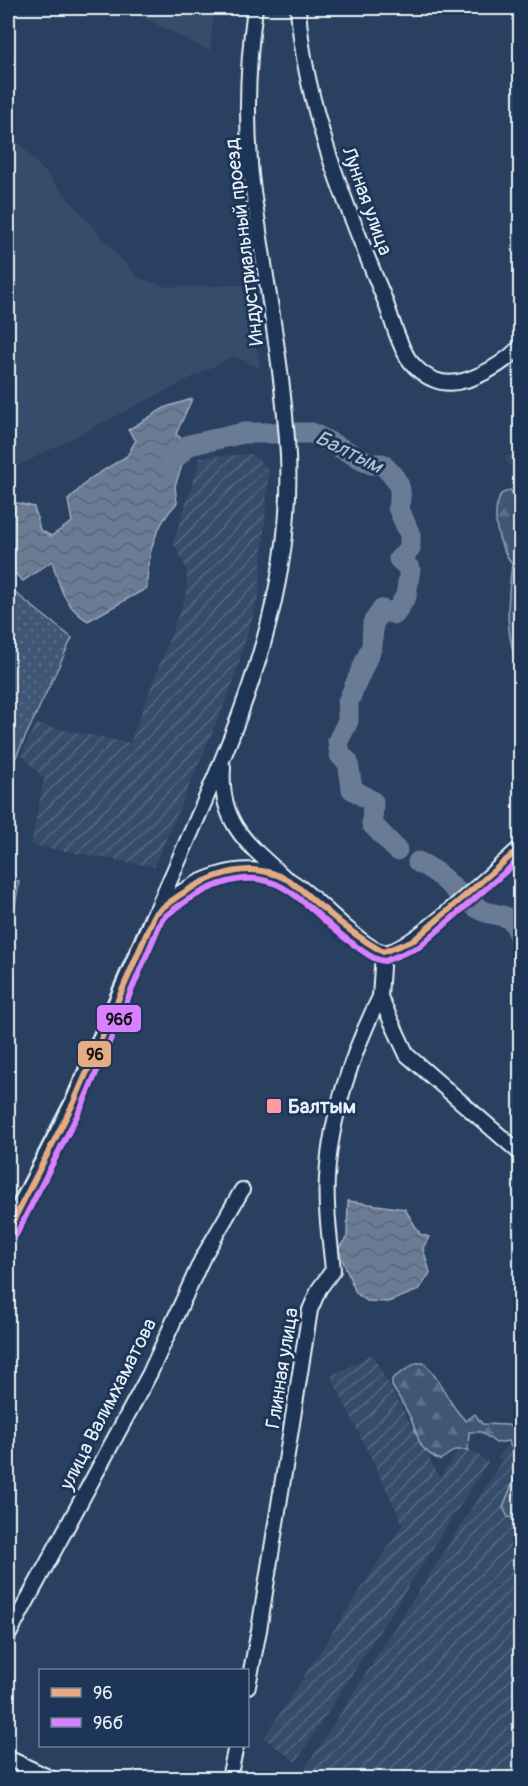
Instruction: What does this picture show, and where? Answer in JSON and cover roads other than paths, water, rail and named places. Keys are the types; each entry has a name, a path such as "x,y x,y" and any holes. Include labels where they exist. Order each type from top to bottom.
{"main road":[{"path":"8,1231 74,1102 155,914"}],"street":[{"name":"Индустриальный проезд","path":"224,756 259,665 276,597 285,533 288,457 284,400 250,163 249,57 255,8"},
{"name":"Лунная улица","path":"298,8 299,27 322,131 342,197 409,360 421,372 446,383 468,379 488,369 520,347"},
{"path":"224,756 222,785 226,808 244,840 285,878 364,942 383,952 414,940 520,848"},
{"path":"155,914 224,756"},
{"path":"155,914 177,894 214,876 251,872 285,878"},
{"path":"383,952 380,997 407,1055 520,1153"},
{"name":"Глинная улица","path":"249,1681 310,1310 319,1289 333,1270 326,1197 334,1123 367,1022 380,997"},
{"name":"улица Валимхаматова","path":"8,1636 145,1383 202,1259 242,1190"},
{"path":"229,1779 236,1747"},
{"path":"8,1758 50,1779"}],"water":[{"path":"192,399 176,434 189,445 175,486 177,503 169,512 153,542 148,564 147,588 88,621 68,603 60,588 52,561 23,581 8,567 8,501 34,507 40,530 51,536 72,522 68,500 91,478 127,456 136,440 128,430 166,407"},
{"path":"348,1201 405,1209 420,1234 429,1237 423,1248 430,1273 419,1290 388,1302 367,1301 356,1293 338,1249 347,1237"}],"waterway":[{"name":"Балтым","path":"168,465 189,445 244,433 312,433 371,464 382,464 398,483 400,488 398,507 410,535 410,549 399,559 410,569 406,596 395,614 382,610 373,623 372,646 348,702 348,721 338,741 340,755 348,762 352,789 373,802 372,824 397,850"},
{"name":"Балтым","path":"418,862 435,872 472,905 511,920 516,927 520,941"}],"place":[{"name":"Балтым","path":"274,1106"}]}
